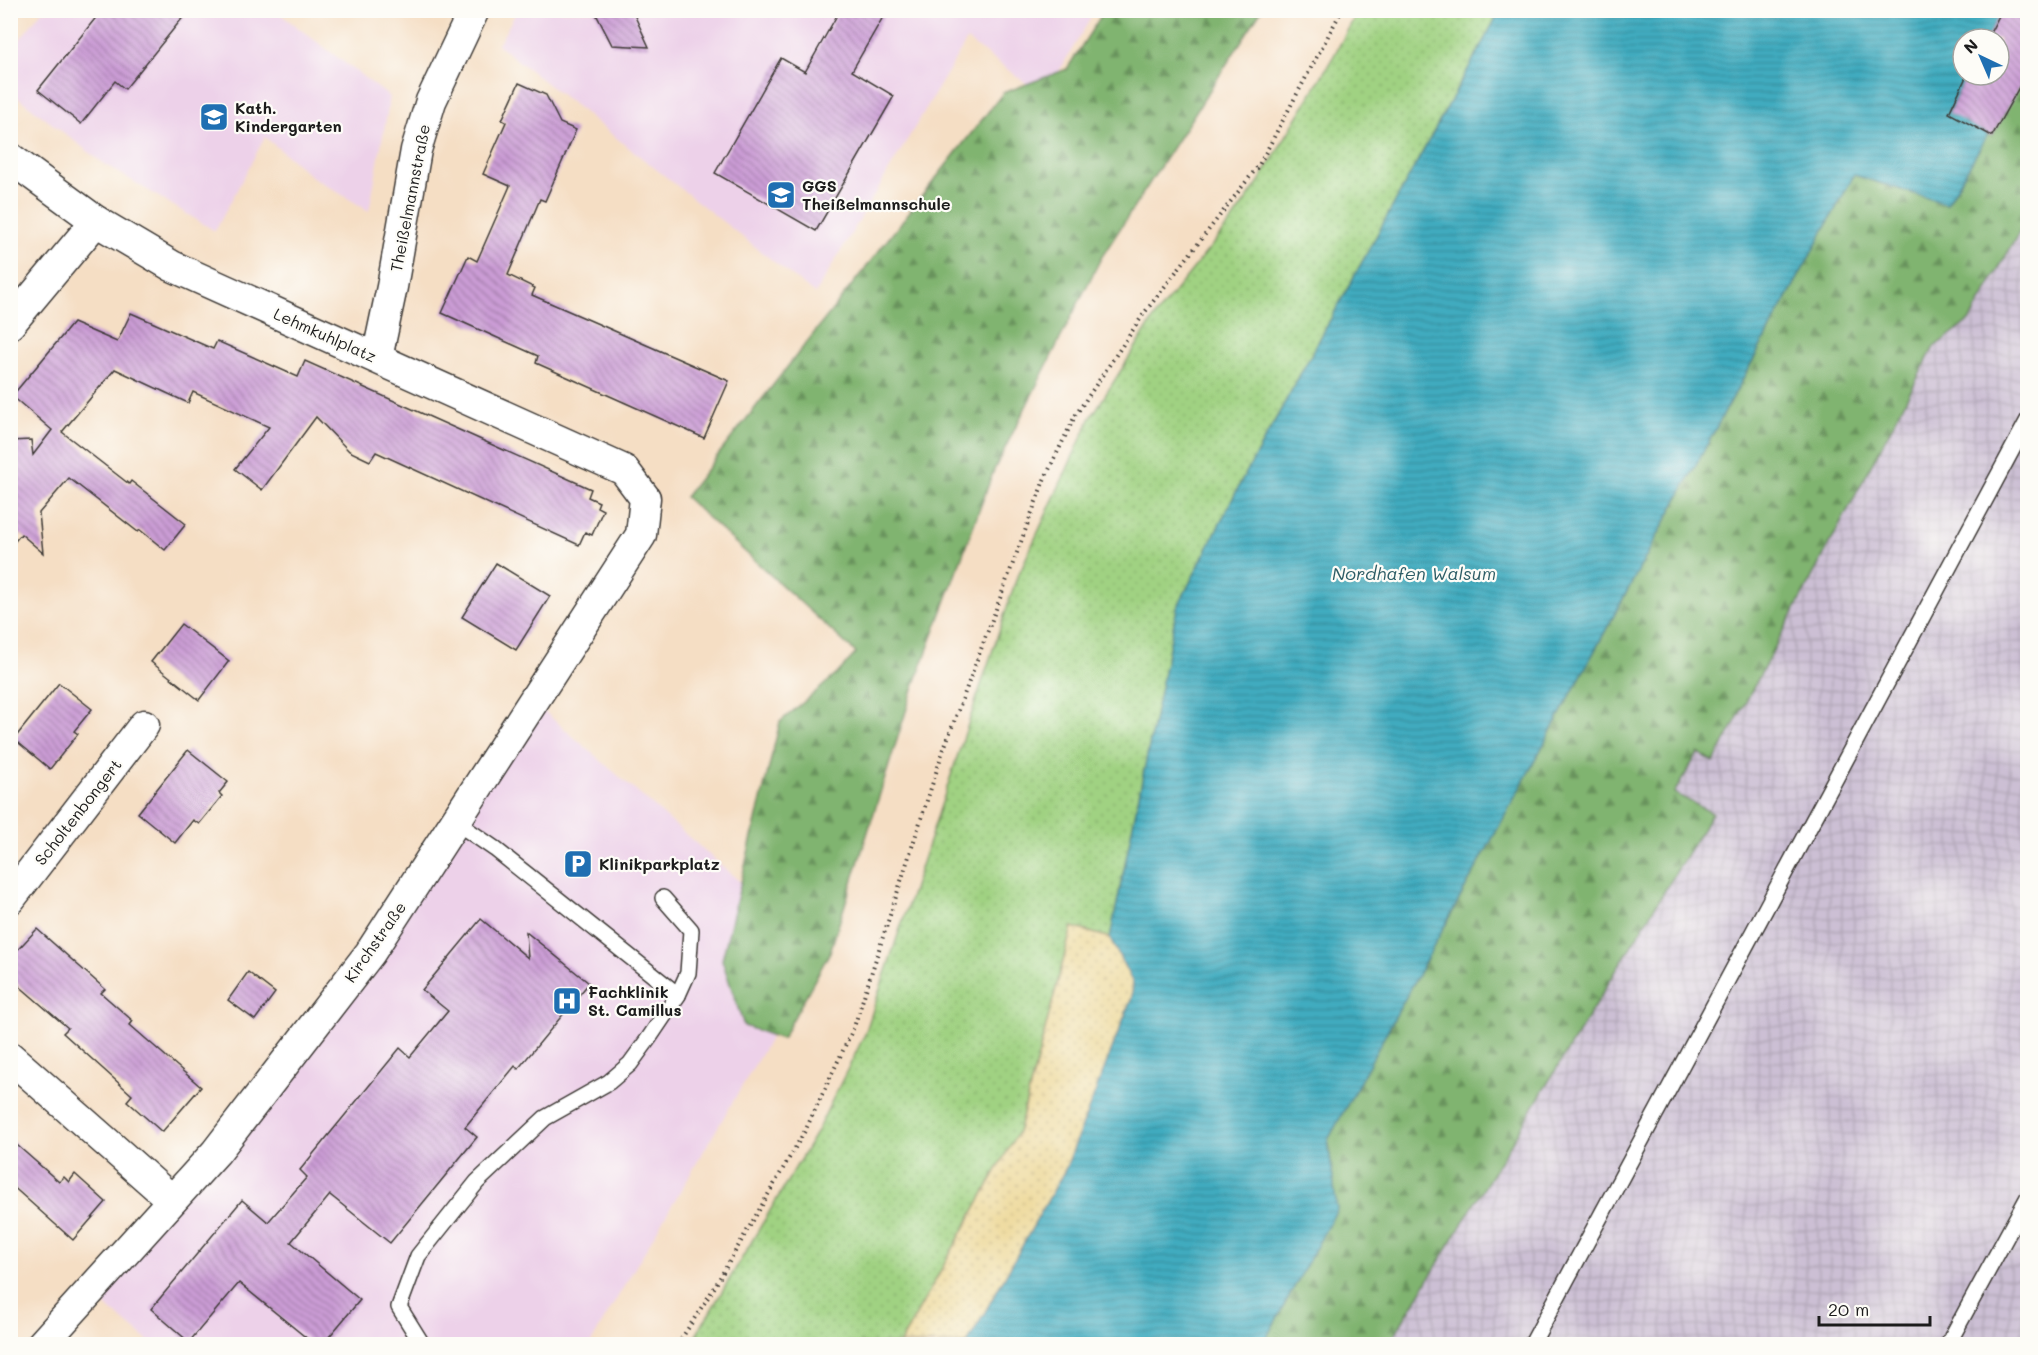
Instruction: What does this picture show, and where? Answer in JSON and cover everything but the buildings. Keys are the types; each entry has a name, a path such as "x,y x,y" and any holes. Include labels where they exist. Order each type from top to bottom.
{"street":[{"name":"Theißelmannstraße","path":"377,358 416,150 431,100 474,10"},
{"name":"Lehmkuhlplatz","path":"10,158 96,221 172,266 624,470 645,498"},
{"path":"10,324 96,221"},
{"name":"Kirchstraße","path":"42,1344 216,1152 363,962 641,535 645,498"},
{"name":"Scholtenbongert","path":"10,899 144,725"},
{"path":"10,1057 172,1200"}],"lane":[{"path":"1532,1344 2028,420"},
{"path":"456,822 495,849 678,995"},
{"path":"422,1344 399,1306 418,1256 477,1182 545,1118 609,1082 630,1064 678,995 688,973 691,930 663,898"},
{"path":"1948,1344 2028,1197"}],"path":[{"path":"678,1344 714,1288 806,1129 854,1027 942,754 1044,480 1075,416 1145,312 1259,165 1342,10"}],"shaded area":[{"name":"Kath. Kindergarten","path":"42,11 276,11 390,97 369,211 311,176 265,137 215,231 103,163 11,92 10,52"},
{"name":"GGS Theißelmannschule","path":"517,11 1095,11 1044,96 967,40 815,294 498,45"},
{"path":"2002,11 2027,11 2027,1344 1263,1344 1269,1332 1328,1140 1854,175 1947,204 1949,113 1961,87 2011,87 2011,27 1993,27"},
{"name":"Fachklinik St. Camillus","path":"538,706 821,952 590,1344 152,1344 99,1300"}],"green space":[{"path":"1104,11 1261,11 1101,258 994,470 913,689 830,952 782,1039 744,1026 722,960 780,722 837,674 856,653 685,497 1003,93 1067,69"},
{"path":"1358,11 1500,11 1240,484 1177,608 1110,938 1072,927 1019,1130 900,1344 691,1344 816,1133 865,1034 1016,580 1090,419 1156,315 1233,219 1260,180"},
{"path":"2027,71 2027,218 1970,320 1934,347 1714,762 1698,753 1674,793 1712,813 1389,1344 1263,1344 1337,1209 1328,1140 1854,175 1947,204 1988,134 1992,136"}],"sand":[{"path":"1072,927 1110,938 1133,983 1132,997 1066,1168 967,1344 900,1344 1019,1130"}],"water":[{"name":"Nordhafen Walsum","path":"1500,11 2002,11 1993,27 1951,27 1951,87 1961,87 1949,112 1988,134 1947,204 1854,175 1328,1140 1337,1209 1263,1344 967,1344 1066,1168 1132,997 1133,983 1110,938 1177,608 1240,484"}],"place":[{"name":"Kath. Kindergarten","path":"214,117"},
{"name":"GGS Theißelmannschule","path":"781,195"},
{"name":"Klinikparkplatz","path":"578,864"},
{"name":"Fachklinik St. Camillus","path":"567,1001"}]}
